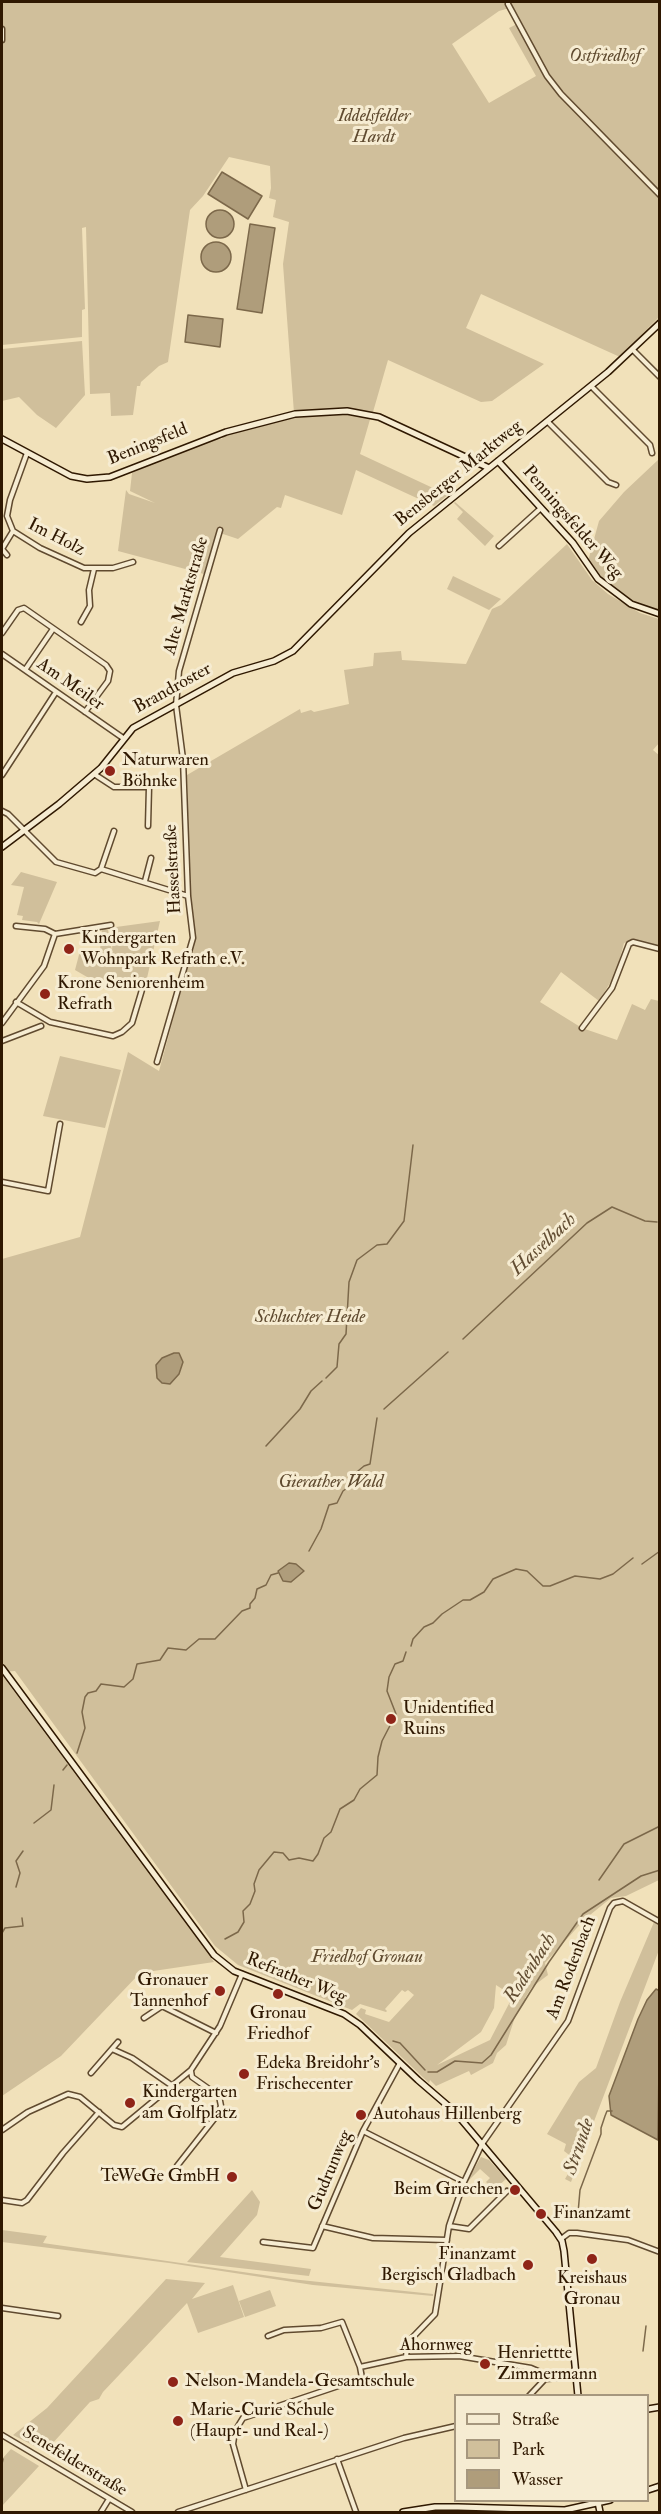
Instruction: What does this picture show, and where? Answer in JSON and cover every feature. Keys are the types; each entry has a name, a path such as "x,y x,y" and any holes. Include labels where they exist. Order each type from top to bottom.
{"street":[{"path":"508,4 547,76 561,94 660,195"},
{"path":"2,29 2,40"},
{"name":"Bensberger Marktweg","path":"285,657 306,639 390,550 591,386 660,323"},
{"path":"633,350 660,377"},
{"path":"591,386 650,445 652,453"},
{"name":"Beningsfeld","path":"2,439 71,476 87,479 110,477 207,437 295,414 347,411 379,417 489,468"},
{"path":"548,422 608,482 616,485"},
{"name":"Im Holz","path":"27,453 10,500 7,516 13,531 24,540 59,558 94,569 113,568 133,562"},
{"name":"Penningsfelder Weg","path":"498,461 573,543 598,579 612,592 636,606 660,614"},
{"path":"499,546 541,508"},
{"name":"Alte Marktstraße","path":"176,705 179,670 220,530"},
{"path":"7,555 2,549 13,531"},
{"path":"81,622 90,606 89,590 94,569"},
{"path":"2,633 21,608 106,665 110,671 108,681 86,712"},
{"path":"25,670 53,629"},
{"name":"Am Meiler","path":"2,654 123,738"},
{"name":"Brandroster","path":"2,847 94,774 133,728 233,673 285,657"},
{"path":"2,775 56,692"},
{"name":"Hasselstraße","path":"158,1062 193,938 188,896 183,759 176,705"},
{"path":"94,774 102,782 114,787 149,787 148,826"},
{"path":"2,811 8,814 56,862 95,873 101,869 114,831"},
{"path":"145,881 151,858"},
{"path":"101,869 188,896"},
{"path":"16,926 45,929 55,934 63,931 111,926"},
{"path":"2,1023 44,966 55,934"},
{"path":"582,1028 612,988 629,944 633,942 660,949"},
{"path":"16,1002 50,1022 113,1036 123,1032 132,1023 144,983"},
{"path":"2,1041 41,1026"},
{"path":"2,1182 48,1191 60,1124"},
{"name":"Refrather Weg","path":"2,1668 193,1929 218,1959 242,1974 350,2017 454,2111 561,2239"},
{"name":"Am Rodenbach","path":"406,2357 411,2339 435,2314 449,2226 464,2182 482,2144 565,2026 612,1905 623,1901 660,1922"},
{"path":"2,2130 28,2112 67,2094 82,2098 117,2127 122,2127 191,2070 216,2033 242,1974"},
{"path":"144,2018 162,2006 216,2033"},
{"path":"91,2073 118,2042"},
{"path":"112,2049 132,2058 171,2085"},
{"name":"Gudrunweg","path":"263,2242 313,2248 363,2131 400,2063"},
{"path":"177,2166 218,2114 221,2106 219,2096 191,2075 191,2070"},
{"path":"2,2200 22,2203 27,2200 63,2153 99,2112"},
{"path":"363,2131 464,2182"},
{"path":"449,2226 469,2229 507,2191"},
{"path":"322,2226 373,2238 447,2241"},
{"path":"578,2394 565,2258 561,2239 569,2234 592,2235 628,2240 660,2252"},
{"path":"2,2308 58,2316"},
{"path":"246,2490 233,2444 235,2430 243,2418 362,2378 360,2367 342,2322 321,2328 285,2330 268,2336"},
{"name":"Ahornweg","path":"360,2367 406,2357 459,2356 531,2368 538,2371 545,2379"},
{"path":"531,2394 545,2379 575,2377"},
{"path":"178,2512 337,2459 425,2432 454,2426"},
{"name":"Senefelderstraße","path":"2,2435 132,2512"},
{"path":"337,2459 356,2512"},
{"path":"101,2512 109,2499"},
{"path":"578,2508 584,2502"},
{"path":"404,2512 435,2507 523,2511 578,2508 598,2502 600,2512"}],"green space":[{"name":"Iddelsfelder Hardt","path":"2,2 659,2 659,317 620,357 481,294 466,328 544,364 492,401 481,402 388,360 373,412 354,410 294,413 283,264 289,222 273,217 276,200 269,198 270,166 229,157 203,196 190,210 168,362 159,366 141,382 140,386 137,386 133,415 111,416 110,393 90,394 86,227 82,228 85,309 82,310 82,337 2,345","holes":["513,7 521,22 509,28 536,76 489,103 452,44 499,11"]},
{"path":"82,341 85,395 56,428 37,415 19,397 2,401 2,349"},
{"path":"324,414 371,416 360,454 448,495 434,506 356,470 342,515 285,495 281,508 277,507 238,539 217,532 204,574 118,551 126,490 129,494 155,503 130,491 132,473 206,440 222,439 225,434 293,417"},
{"path":"659,459 659,611 638,605 610,587 588,561 599,521 624,492"},
{"path":"455,502 494,536 485,546 457,519 463,512"},
{"name":"Schluchter Heide","path":"567,544 592,580 608,594 640,613 659,619 659,743 653,750 660,756 659,946 633,940 624,943 616,973 599,1001 561,972 540,1002 582,1028 617,1040 632,1004 645,1010 651,999 659,1001 659,1880 626,1896 611,1898 585,1919 545,1963 548,1975 532,1987 525,1998 526,2000 515,2017 506,2045 497,2053 493,2063 471,2075 469,2071 436,2086 430,2080 429,2083 356,2014 361,2008 366,2010 365,2014 389,2022 414,1995 408,1990 405,1992 402,1990 385,2009 386,2012 360,2004 352,2010 238,1965 215,1946 15,1671 2,1672 2,1259 80,1237 128,1052 159,1071 195,939 190,889 187,775 300,709 301,713 311,710 314,712 349,704 344,670 373,666 374,653 401,651 402,660 466,664 492,609 501,605","holes":["496,1985 513,1996 490,2040 437,2065 481,2032 494,2008"]},
{"path":"453,576 501,599 489,610 447,589"},
{"path":"21,872 57,882 39,924 22,920 23,916 17,915 24,887 11,885"},
{"path":"160,921 147,978 94,981 75,970 80,951 100,951 102,928 108,930 112,951 113,931 116,927"},
{"path":"60,1056 121,1070 105,1128 43,1116"},
{"path":"2,1675 214,1962 140,1973 61,2056 2,2096"},
{"path":"654,1922 659,1925 659,1950 571,2182 565,2179 576,2160 564,2151 566,2144 547,2134 579,2082 596,2068 620,2002"},
{"path":"481,2157 489,2160 506,2179 494,2190 486,2182 490,2178 480,2169 466,2183"},
{"path":"252,2190 260,2202 257,2215 220,2257 311,2269 309,2276 187,2262"},
{"path":"2,2230 47,2236 43,2243 291,2279 433,2294 433,2296 313,2285 169,2263 2,2242"},
{"path":"166,2279 205,2283 192,2299 233,2285 244,2317 198,2333 187,2303 99,2399 90,2402 51,2445 48,2453 13,2435 47,2408"},
{"path":"270,2290 276,2306 245,2317 239,2301"},
{"path":"11,2449 39,2466 2,2506 2,2459"}],"water":[{"path":"222,172 262,196 248,219 208,194"},
{"path":"220,210 230,214 234,224 230,234 220,238 210,234 206,224 210,214"},
{"path":"250,224 275,228 262,313 237,309"},
{"path":"216,242 222,243 230,251 230,263 222,271 216,272 210,271 202,263 201,257 202,251 210,243"},
{"path":"188,315 223,319 220,347 185,342"},
{"path":"179,1353 183,1362 179,1374 170,1384 162,1383 157,1378 156,1365 162,1358"},
{"path":"289,1563 296,1564 304,1571 291,1582 283,1581 278,1571"},
{"path":"656,1989 660,1991 658,2140 611,2115 609,2096 638,2019 647,2000"}],"waterway":[{"path":"326,1378 337,1367 339,1344 346,1334 349,1282 357,1260 377,1245 387,1244 404,1221 413,1145"},
{"name":"Hasselbach","path":"463,1339 587,1223 612,1207 645,1221 657,1222"},
{"name":"Hasselbach","path":"384,1409 448,1352"},
{"path":"266,1446 300,1409 311,1391 322,1381"},
{"name":"Hasselbach","path":"309,1551 321,1529 329,1505 337,1503 343,1491 350,1486 352,1476 370,1464 377,1418"},
{"path":"642,1564 660,1551"},
{"path":"411,1646 413,1639 424,1627 433,1623 463,1600 470,1600 484,1592 493,1579 516,1569 527,1571 543,1586 550,1586 575,1576 600,1579 613,1574 633,1558"},
{"name":"Hasselbach","path":"77,1753 85,1728 82,1712 88,1693 96,1691 101,1684 124,1687 133,1679 137,1664 160,1660 168,1648 186,1650 199,1639 215,1639 242,1611 250,1608 257,1589 266,1585 271,1575 278,1573"},
{"path":"225,1939 238,1932 244,1922 243,1911 250,1904 259,1870 274,1852 283,1853 289,1860 299,1858 313,1861 324,1838 331,1832 340,1809 354,1800 360,1789 377,1775 382,1741 396,1714 387,1691 389,1677 395,1664 403,1661 406,1652"},
{"path":"63,1770 67,1765"},
{"name":"Hasselbach","path":"34,1823 51,1810 54,1785"},
{"path":"599,1880 624,1844 660,1826"},
{"name":"Hasselbach","path":"16,1887 20,1873 16,1861 23,1851"},
{"name":"Rodenbach","path":"428,2072 437,2072 455,2061 482,2063 491,2055 549,1962 583,1914 641,1876 660,1870"},
{"name":"Hasselbach","path":"2,1933 5,1928 23,1926 22,1918"},
{"name":"Rodenbach","path":"393,2041 400,2043 425,2070"},
{"name":"Strunde","path":"578,2213 580,2190 607,2111 612,2111"},
{"name":"Strunde","path":"643,2351 646,2326"},
{"path":"2,2464 3,2459"}],"place":[{"name":"Naturwaren Böhnke","path":"110,771"},
{"name":"Kindergarten Wohnpark Refrath e.V.","path":"69,949"},
{"name":"Krone Seniorenheim Refrath","path":"45,994"},
{"name":"Unidentified Ruins","path":"391,1719"},
{"name":"Gronauer Tannenhof","path":"220,1991"},
{"name":"Gronau Friedhof","path":"278,1994"},
{"name":"Edeka Breidohr's Frischecenter","path":"244,2074"},
{"name":"Kindergarten am Golfplatz","path":"130,2103"},
{"name":"Autohaus Hillenberg","path":"361,2115"},
{"name":"TeWeGe GmbH","path":"232,2177"},
{"name":"Beim Griechen","path":"515,2190"},
{"name":"Finanzamt","path":"541,2214"},
{"name":"Kreishaus Gronau","path":"592,2259"},
{"name":"Finanzamt Bergisch Gladbach","path":"528,2265"},
{"name":"Henriettte Zimmermann","path":"485,2364"},
{"name":"Nelson-Mandela-Gesamtschule","path":"173,2382"},
{"name":"Marie-Curie Schule (Haupt- und Real-)","path":"178,2421"}],"park label":[{"name":"Ostfriedhof","path":"605,57"},
{"name":"Gierather Wald","path":"331,1483"},
{"name":"Friedhof Gronau","path":"367,1958"}]}
